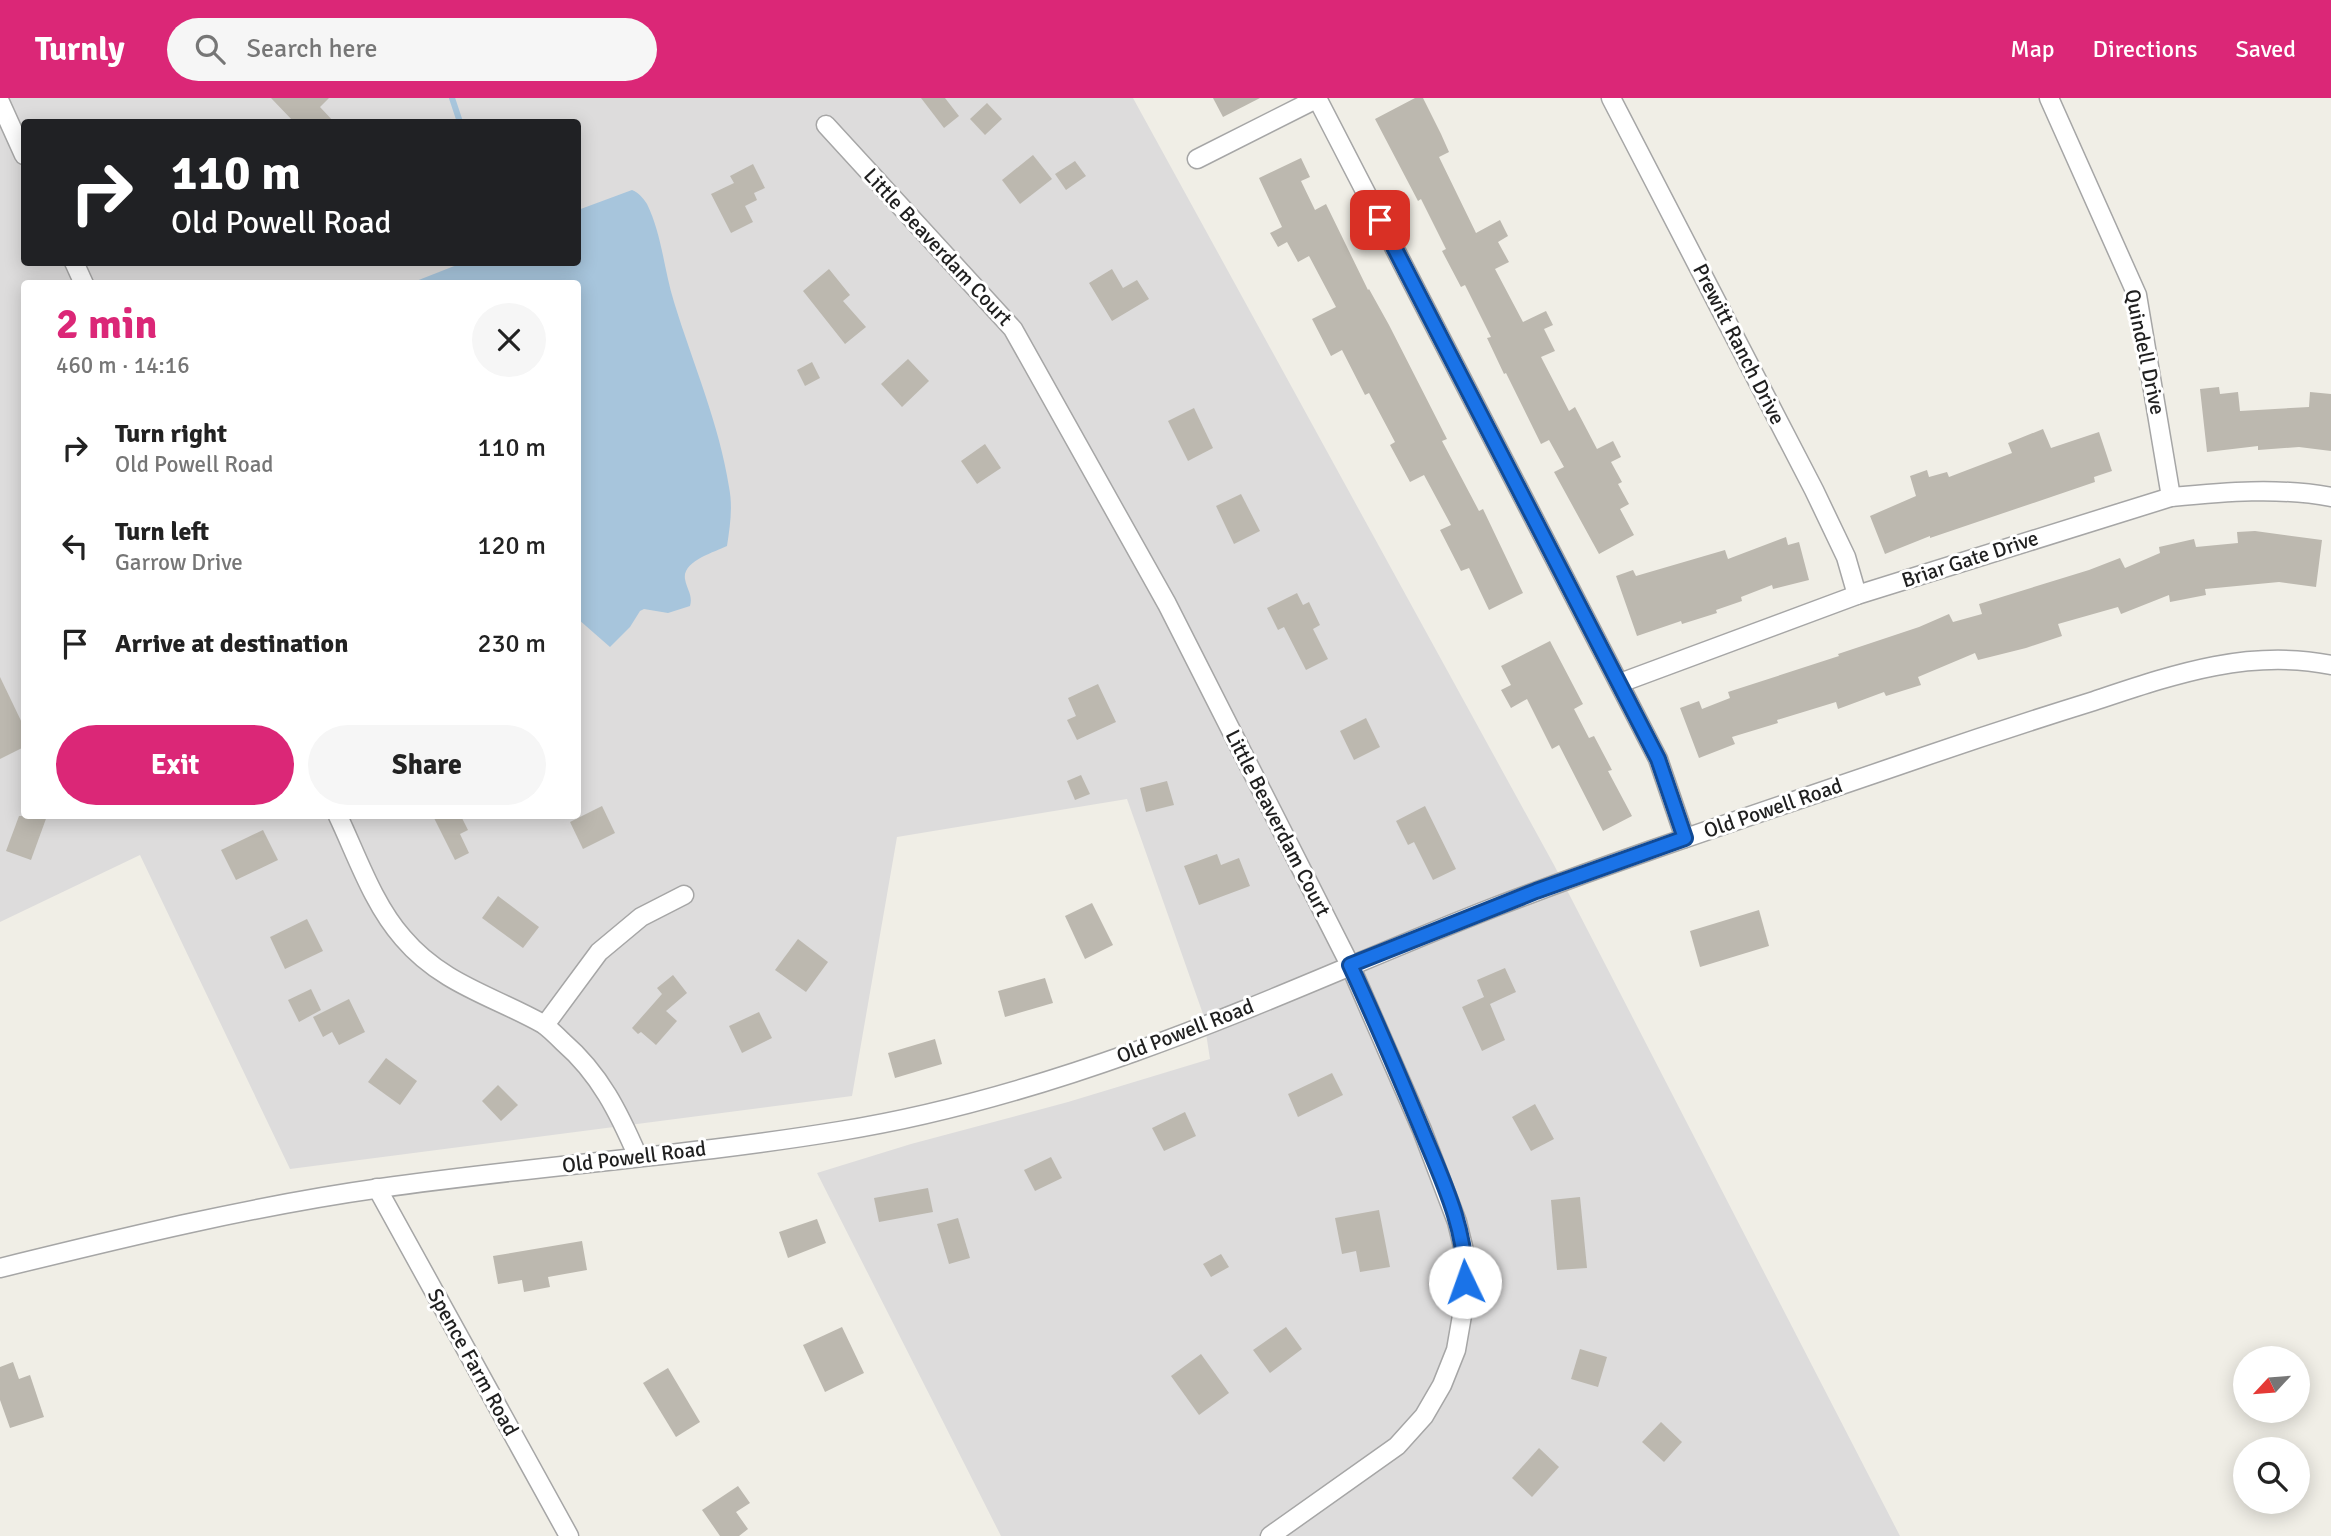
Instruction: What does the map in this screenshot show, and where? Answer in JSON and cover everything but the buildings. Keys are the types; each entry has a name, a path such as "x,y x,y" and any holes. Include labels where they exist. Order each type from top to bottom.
{"street":[{"path":"1197,159 1318,98 1658,759 1685,838"},
{"name":"Prewitt Ranch Drive","path":"1611,98 1814,489 1846,557 1857,595"},
{"name":"Quindell Drive","path":"2049,98 2137,295 2171,497"},
{"path":"0,102 21,148"},
{"name":"Little Beaverdam Court","path":"826,125 1013,329 1167,604 1350,965 1417,1119 1457,1222 1466,1259 1464,1304 1456,1350 1442,1385 1424,1416 1397,1446 1270,1536"},
{"name":"Briar Gate Drive","path":"1620,683 1857,595 2171,497 2222,492 2310,493 2331,496"},
{"name":"Old Powell Road","path":"0,1268 231,1215 377,1188 845,1130 1000,1094 1078,1072 1151,1046 1541,890 1989,734 2183,673 2243,660 2279,658 2331,665"},
{"path":"339,819 378,899 402,937 448,979 545,1026 581,1057 617,1108 638,1157"},
{"path":"545,1026 599,952 641,917 684,895"},
{"name":"Spence Farm Road","path":"377,1188 569,1536"}],"shaded area":[{"path":"0,98 1133,98 1554,865 1900,1536 1001,1536 817,1173 1210,1059 1203,1014 1127,799 897,837 852,1096 290,1169 140,855 0,922"}],"water":[{"path":"632,190 647,204 656,228 674,302 719,440 730,494 731,516 727,546 700,558 685,573 690,606 668,613 644,609 640,611 630,627 610,647 581,622 581,280 419,280 454,266 581,266 581,209"}],"waterway":[{"path":"452,98 459,119"}],"route":[{"path":"1380,220 1658,759 1685,838 1536,891 1350,965 1444,1185 1466,1259 1465,1282"}]}
